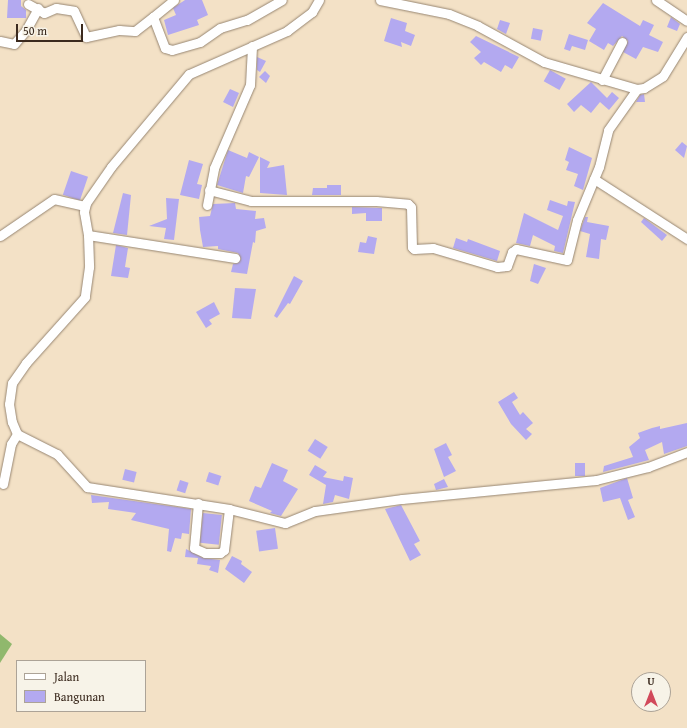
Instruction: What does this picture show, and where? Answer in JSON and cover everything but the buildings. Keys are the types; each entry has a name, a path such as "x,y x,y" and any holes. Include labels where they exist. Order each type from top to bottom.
{"street":[{"path":"28,4 38,8 44,13 56,8 74,11 86,36 119,30 135,31 174,0"},
{"path":"153,18 165,48 172,50 200,42 220,28 247,20 282,0"},
{"path":"320,0 312,12 294,27 190,74 116,162 85,206 88,235 88,267 84,300 26,362 11,387 10,416 17,434 57,454 87,486 198,503 287,523 315,511 402,499 596,480 648,467 687,452"},
{"path":"380,0 418,3 469,22 544,62 637,89 644,88 664,76 687,37"},
{"path":"656,0 687,21"},
{"path":"0,41 14,44 26,30 38,8"},
{"path":"602,80 622,42"},
{"path":"207,205 214,168 250,85 252,46"},
{"path":"209,190 251,201 376,201 408,204 411,207 414,249 433,248 483,265 503,268 508,265 512,252 516,250 567,259 578,220 594,179 608,130 637,89"},
{"path":"594,179 687,239"},
{"path":"0,236 54,199 85,206"},
{"path":"88,235 235,258"},
{"path":"3,484 11,444 17,434"},
{"path":"198,503 194,548 205,553 220,553 224,550 230,509"}],"green space":[{"path":"0,634 12,644 0,663"}]}
